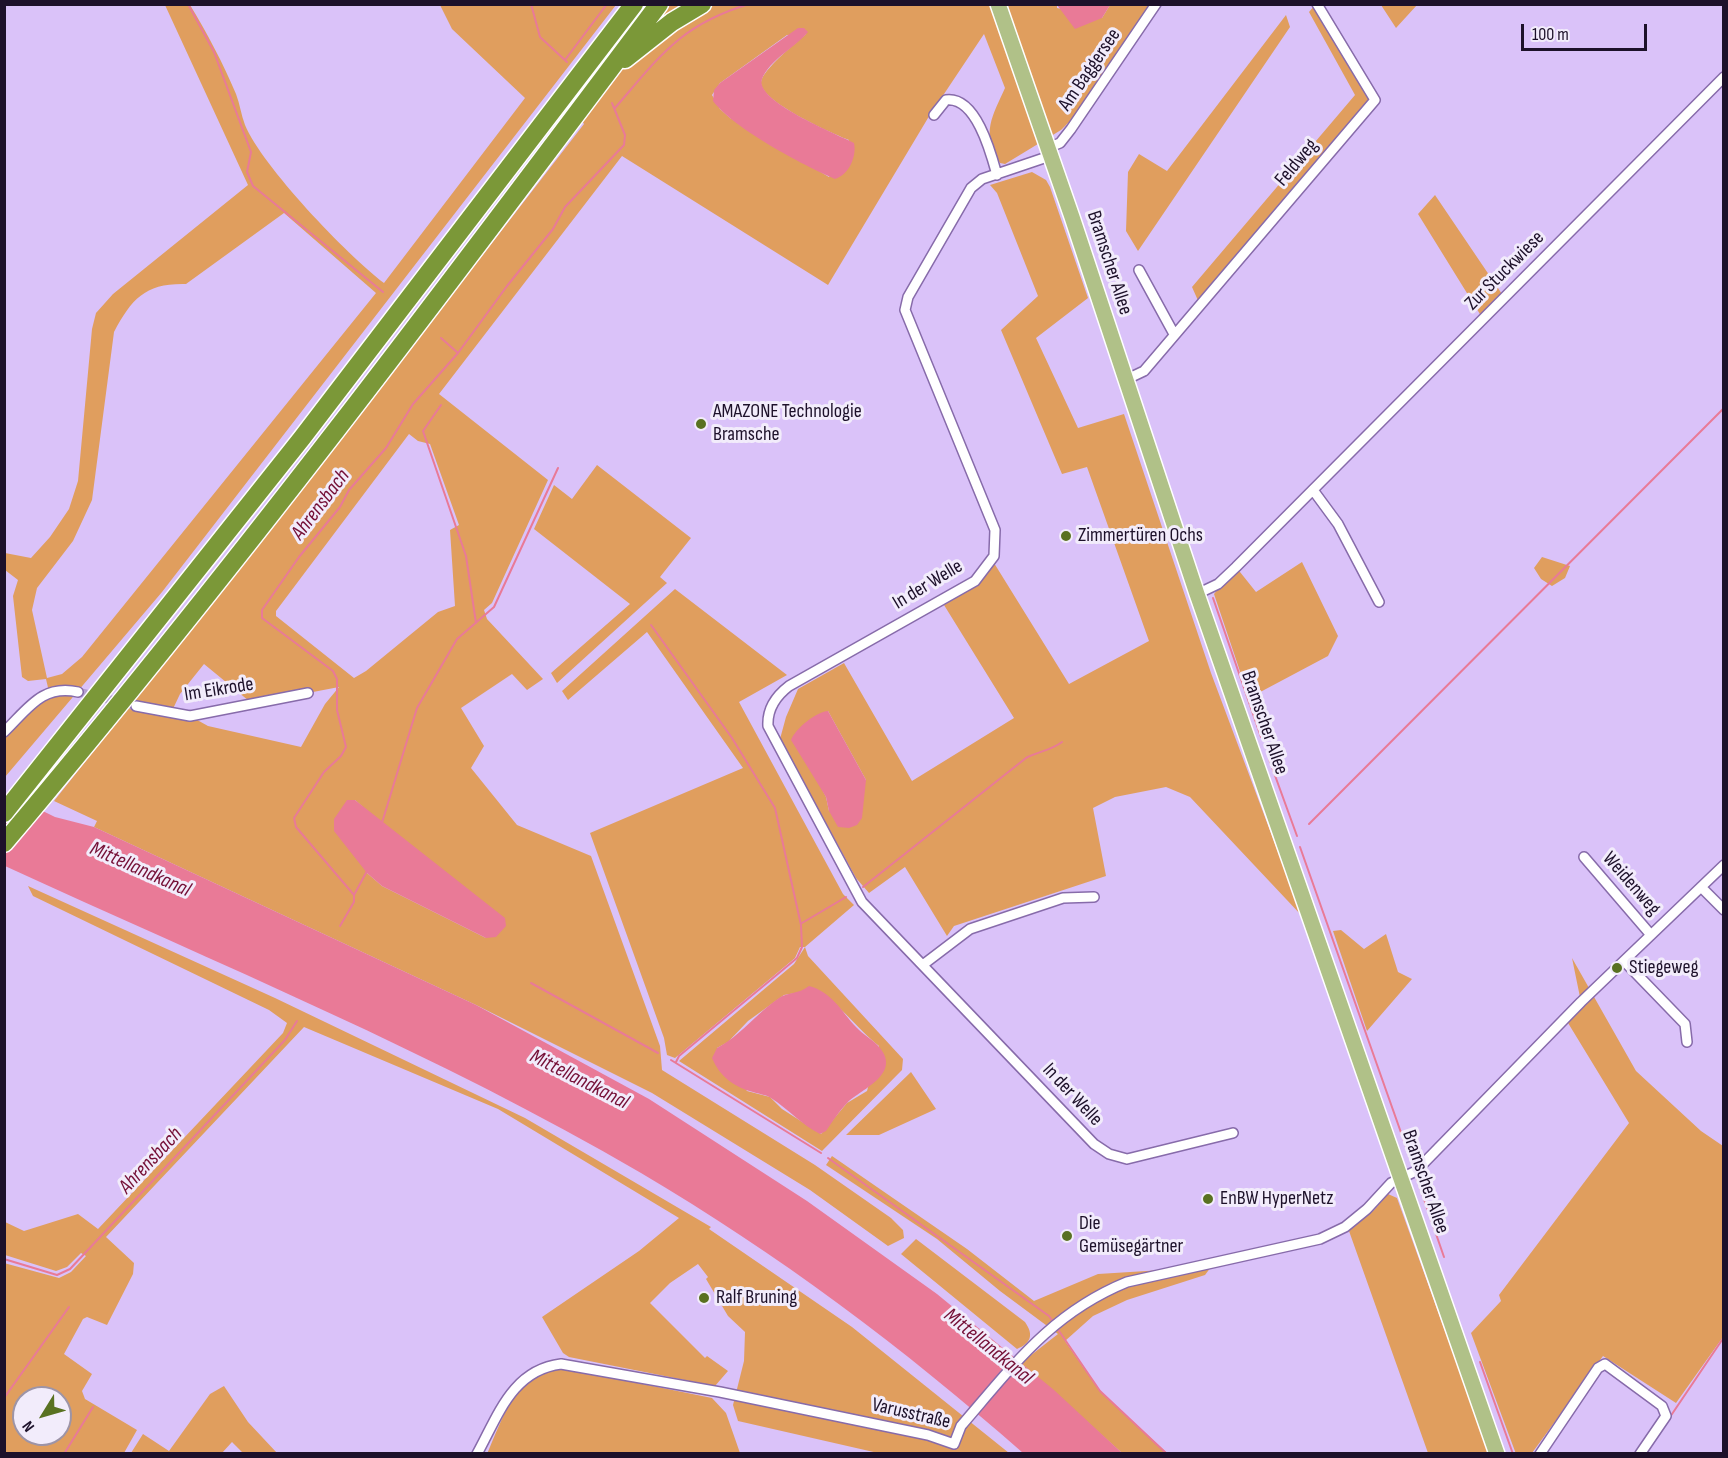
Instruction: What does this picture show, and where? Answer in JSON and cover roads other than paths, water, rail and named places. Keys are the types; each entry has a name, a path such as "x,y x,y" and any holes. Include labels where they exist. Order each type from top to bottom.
{"highway":[{"path":"4,813 404,307 634,4"},
{"path":"4,843 168,643 411,332 659,4"},
{"path":"608,72 672,22 702,4"}],"main road":[{"name":"Bramscher Allee","path":"998,4 1197,594 1497,1454"}],"street":[{"name":"Am Baggersee","path":"1048,152 1060,143 1071,129 1156,4"},
{"name":"Feldweg","path":"1125,380 1143,371 1375,100 1317,4"},
{"name":"Zur Stuckwiese","path":"1197,594 1218,584 1724,77"},
{"path":"934,115 946,100 955,100 963,105 983,131 997,175"},
{"name":"In der Welle","path":"1048,152 997,175 982,179 971,188 908,297 905,310 995,530 994,556 975,581 789,686 777,695 768,717 768,726 862,902 924,964 1094,1144 1109,1154 1127,1159 1233,1133"},
{"path":"1139,270 1174,334"},
{"path":"1313,490 1338,524 1379,602"},
{"path":"4,732 38,698 49,692 63,689 78,692"},
{"name":"Im Eikrode","path":"136,706 190,716 308,693"},
{"name":"Weidenweg","path":"1584,857 1651,935"},
{"path":"1401,1178 1416,1171 1651,935 1724,866"},
{"path":"1701,887 1724,910"},
{"path":"924,964 970,929 1063,898 1094,897"},
{"path":"1624,962 1685,1024 1687,1042"},
{"name":"Varusstraße","path":"477,1454 516,1384 543,1368 561,1364 720,1392 928,1435 954,1444 961,1426 1050,1327 1105,1291 1127,1282 1320,1239 1345,1227 1367,1209 1391,1183 1401,1178"},
{"path":"1540,1454 1598,1368 1605,1364 1666,1412 1666,1416 1640,1454"}],"water":[{"path":"1057,5 1110,5 1102,18 1075,29"},
{"path":"798,28 804,28 808,32 765,72 762,79 763,88 783,107 854,143 851,164 844,174 835,179 788,156 752,134 723,112 713,101 714,90 720,83"},
{"path":"828,711 866,780 862,818 857,825 849,828 838,827 829,811 826,797 791,740 807,721"},
{"name":"Mittellandkanal","path":"4,792 55,817 94,827 476,1005 649,1099 807,1201 937,1294 1054,1390 1122,1453 1023,1453 933,1377 839,1304 791,1269 641,1173 564,1130 407,1049 5,866"},
{"path":"347,800 355,800 505,918 506,926 496,937 486,938 382,886 367,873 334,831 334,819"},
{"path":"809,986 830,997 859,1030 878,1045 885,1057 886,1066 877,1080 848,1102 826,1131 820,1134 769,1097 746,1090 728,1080 719,1071 712,1058 717,1048 733,1038 779,998"}],"waterway":[{"path":"188,4 214,52 251,152 247,172 253,186 383,292"},
{"name":"Ahrensbach","path":"531,4 540,37 567,62"},
{"path":"565,60 607,4"},
{"path":"615,108 659,58 688,32 725,12 749,4"},
{"name":"Ahrensbach","path":"340,926 354,902 354,895 296,827 294,818 324,772 341,756 346,747 337,710 337,679 333,671 262,618 262,610 299,557 340,507 349,490 386,448 413,404 458,353 507,286 553,229 565,207 624,145 625,135 612,103"},
{"path":"441,338 458,353"},
{"path":"441,405 423,431 466,556 476,623"},
{"path":"1309,824 1724,408"},
{"path":"381,826 417,708 457,639 494,607 558,468"},
{"path":"1213,598 1261,737"},
{"path":"651,625 732,738 775,808 801,925 802,947 797,958 679,1056 676,1062"},
{"path":"863,887 1026,758 1062,742"},
{"path":"1269,759 1297,836"},
{"path":"1300,847 1410,1158"},
{"path":"354,895 367,871"},
{"path":"802,923 846,897"},
{"path":"531,983 658,1053"},
{"name":"Ahrensbach","path":"4,1259 57,1275 70,1269 285,1040 297,1021"},
{"path":"671,1060 821,1153"},
{"path":"828,1158 1049,1316 1054,1323"},
{"path":"1417,1179 1444,1257"},
{"path":"4,1398 69,1307"},
{"path":"1057,1328 1100,1391 1167,1454"},
{"path":"1670,1417 1724,1337"},
{"path":"1480,1362 1513,1454"},
{"path":"64,1454 93,1407"}],"tunnel":[{"path":"78,692 136,706"}],"place":[{"name":"AMAZONE Technologie Bramsche","path":"701,424"},
{"name":"Zimmertüren Ochs","path":"1066,536"},
{"name":"Stiegeweg","path":"1617,968"},
{"name":"EnBW HyperNetz","path":"1208,1199"},
{"name":"Die Gemüsegärtner","path":"1067,1236"},
{"name":"Ralf Bruning","path":"704,1298"}]}
